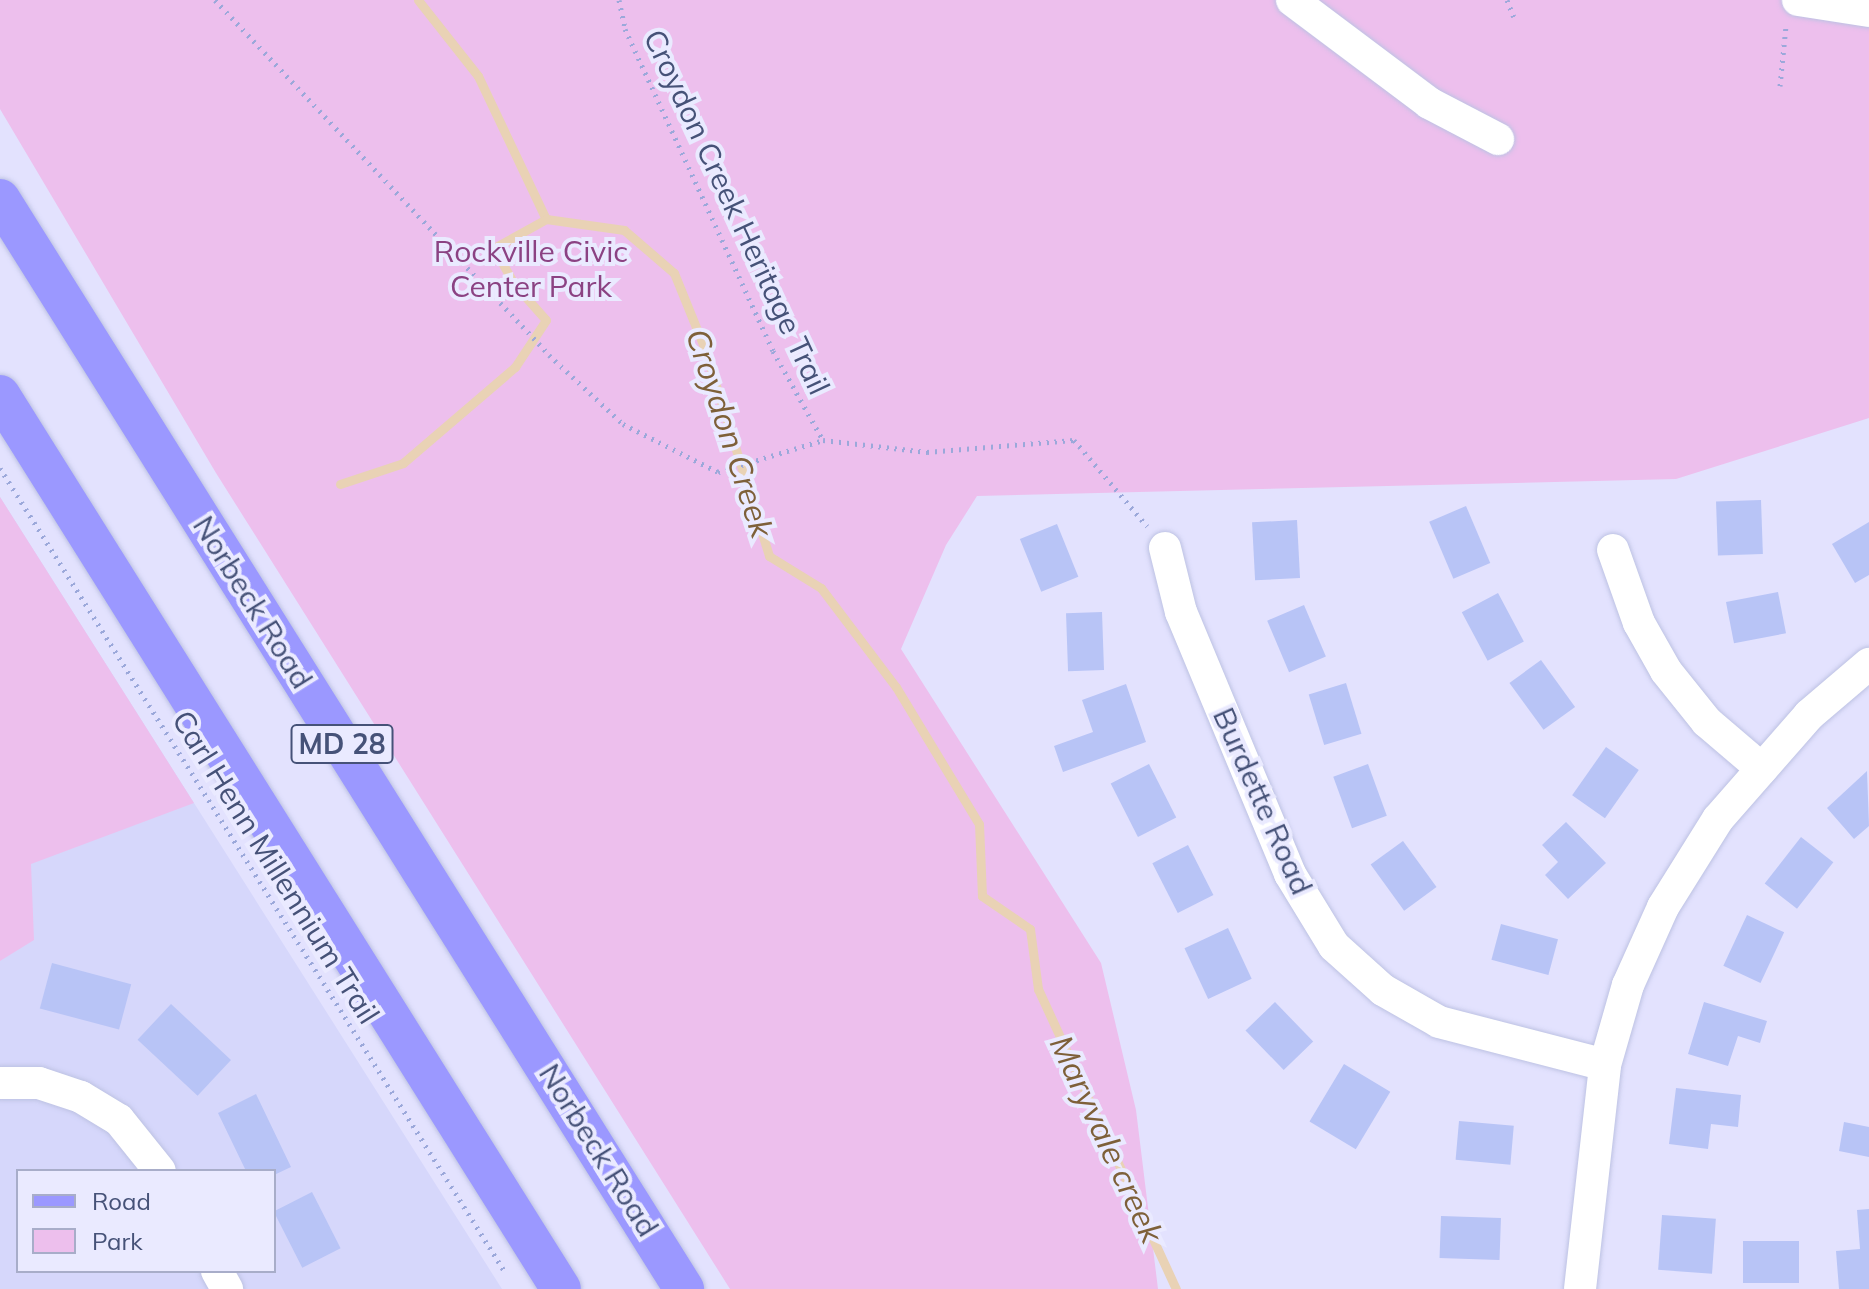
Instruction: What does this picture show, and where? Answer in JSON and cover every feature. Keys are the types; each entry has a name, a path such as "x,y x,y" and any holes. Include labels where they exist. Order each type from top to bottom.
{"main road":[{"name":"Norbeck Road","path":"0,199 684,1289"},
{"path":"0,395 561,1289"}],"street":[{"path":"1292,0 1429,103 1498,139"},
{"path":"1792,11 1869,11"},
{"name":"Burdette Road","path":"1165,548 1181,612 1290,874 1334,946 1383,990 1439,1022 1605,1065"},
{"path":"1613,550 1639,623 1666,671 1707,722 1762,769"},
{"path":"1580,1289 1605,1065 1628,985 1663,907 1718,819 1809,715 1869,664"},
{"path":"0,1083 39,1083 81,1097 119,1120 158,1169"}],"path":[{"name":"Croydon Creek Heritage Trail","path":"215,0 290,75 549,355 623,424 724,471 823,440 927,452 1074,440 1165,548"},
{"name":"Croydon Creek Heritage Trail","path":"619,0 625,29 773,351 823,440"},
{"path":"1507,0 1514,17"},
{"path":"1780,86 1792,11"},
{"name":"Carl Henn Millennium Trail","path":"0,468 509,1278"}],"shaded area":[{"path":"0,497 502,1289 0,1289"}],"green space":[{"name":"Rockville Civic Center Park","path":"0,0 1869,0 1869,418 1676,479 977,496 946,545 901,649 1101,963 1136,1110 1158,1289 730,1289 216,473 0,109"},
{"path":"0,497 194,803 31,864 34,940 0,961"}],"building":[{"path":"1761,500 1763,554 1718,556 1716,502"},
{"path":"1466,506 1490,563 1453,579 1429,522"},
{"path":"1297,520 1300,578 1255,580 1252,522"},
{"path":"1869,522 1869,575 1855,583 1832,544"},
{"path":"1057,524 1078,577 1041,592 1020,539"},
{"path":"1778,592 1786,633 1734,643 1726,602"},
{"path":"1498,593 1524,642 1488,661 1462,612"},
{"path":"1304,605 1326,657 1289,672 1267,621"},
{"path":"1102,612 1104,670 1068,671 1066,613"},
{"path":"1541,660 1575,707 1544,730 1509,683"},
{"path":"1346,683 1361,734 1324,745 1309,694"},
{"path":"1126,684 1146,742 1063,772 1054,746 1093,732 1082,700"},
{"path":"1606,747 1639,770 1605,818 1572,795"},
{"path":"1149,764 1176,817 1138,837 1111,784"},
{"path":"1368,764 1387,816 1352,828 1333,777"},
{"path":"1867,771 1869,826 1854,839 1827,808"},
{"path":"1566,822 1606,863 1568,899 1545,875 1558,862 1542,845"},
{"path":"1801,837 1833,862 1797,909 1765,883"},
{"path":"1403,841 1437,887 1404,911 1371,865"},
{"path":"1188,845 1213,895 1178,913 1152,863"},
{"path":"1747,915 1784,932 1760,983 1723,966"},
{"path":"1501,924 1558,939 1548,975 1491,960"},
{"path":"1228,928 1252,979 1208,999 1184,948"},
{"path":"52,963 131,984 119,1030 40,1008"},
{"path":"1275,1002 1313,1042 1284,1070 1246,1030"},
{"path":"1704,1002 1767,1021 1760,1043 1738,1036 1728,1066 1688,1054"},
{"path":"171,1004 231,1060 198,1096 138,1040"},
{"path":"1344,1064 1390,1092 1356,1149 1309,1121"},
{"path":"1676,1088 1741,1095 1738,1127 1711,1124 1708,1149 1669,1144"},
{"path":"256,1094 291,1167 276,1174 276,1169 245,1169 218,1113"},
{"path":"1459,1121 1514,1126 1510,1165 1456,1160"},
{"path":"1844,1122 1869,1127 1869,1157 1839,1151"},
{"path":"312,1192 341,1248 302,1268 276,1210"},
{"path":"1869,1209 1869,1289 1839,1289 1836,1251 1860,1249 1857,1210"},
{"path":"1662,1215 1716,1219 1712,1274 1658,1270"},
{"path":"1441,1216 1501,1218 1499,1260 1440,1258"},
{"path":"1743,1241 1799,1241 1799,1283 1743,1283"}],"waterway":[{"name":"Croydon Creek","path":"418,0 478,76 546,219 624,230 674,273 704,347 769,556 821,588 896,687 979,824 982,896 1030,929 1038,989 1176,1289"},
{"path":"340,484 403,463 515,367 546,320 514,284 494,248 546,219"}],"water label":[{"name":"Maryvale creek","path":"1107,1139"}]}
